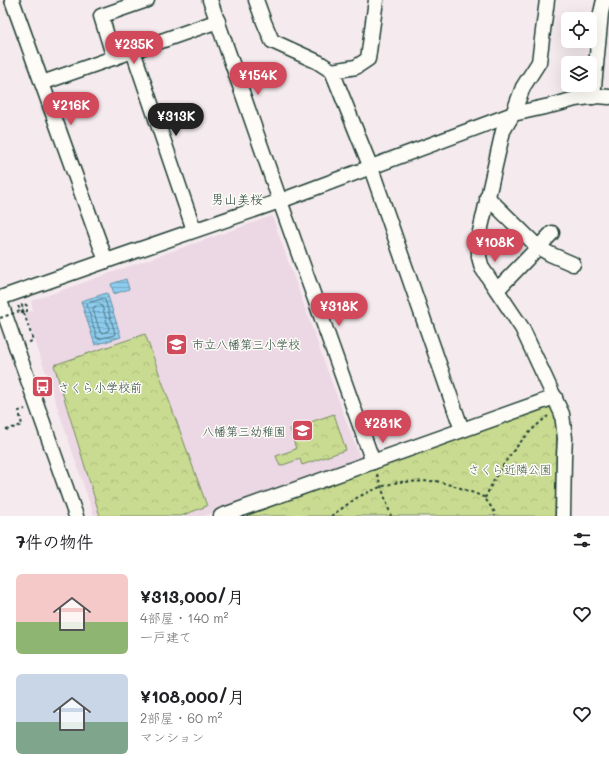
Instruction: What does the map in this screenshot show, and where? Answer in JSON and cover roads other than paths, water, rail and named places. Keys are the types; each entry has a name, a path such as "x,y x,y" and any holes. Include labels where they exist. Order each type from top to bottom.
{"street":[{"path":"12,0 106,261"},
{"path":"114,58 101,16 147,0"},
{"path":"210,0 373,462"},
{"path":"256,0 272,41 318,62 332,71 371,168 462,430"},
{"path":"332,71 356,67 368,59 376,0"},
{"path":"547,0 539,62 523,87 513,114 503,131 479,236 479,257 482,268 522,328 562,414 565,438 563,516"},
{"path":"593,97 601,13 604,0"},
{"path":"42,83 218,22"},
{"path":"133,51 194,230"},
{"path":"76,516 0,300 106,261 280,201 513,114 575,99 609,96"},
{"path":"487,197 538,247 573,264"},
{"path":"497,290 552,233"},
{"path":"220,516 462,430 557,402"}],"water":[{"path":"126,279 129,289 114,294 111,284"},
{"path":"107,293 121,337 95,345 81,301"}],"place":[{"name":"市立八幡第三小学校","path":"177,344"},
{"name":"さくら小学校前","path":"42,387"},
{"name":"八幡第三幼稚園","path":"302,431"}],"district":[{"name":"男山美桜","path":"237,198"}],"park label":[{"name":"さくら近隣公園","path":"510,469"}]}
